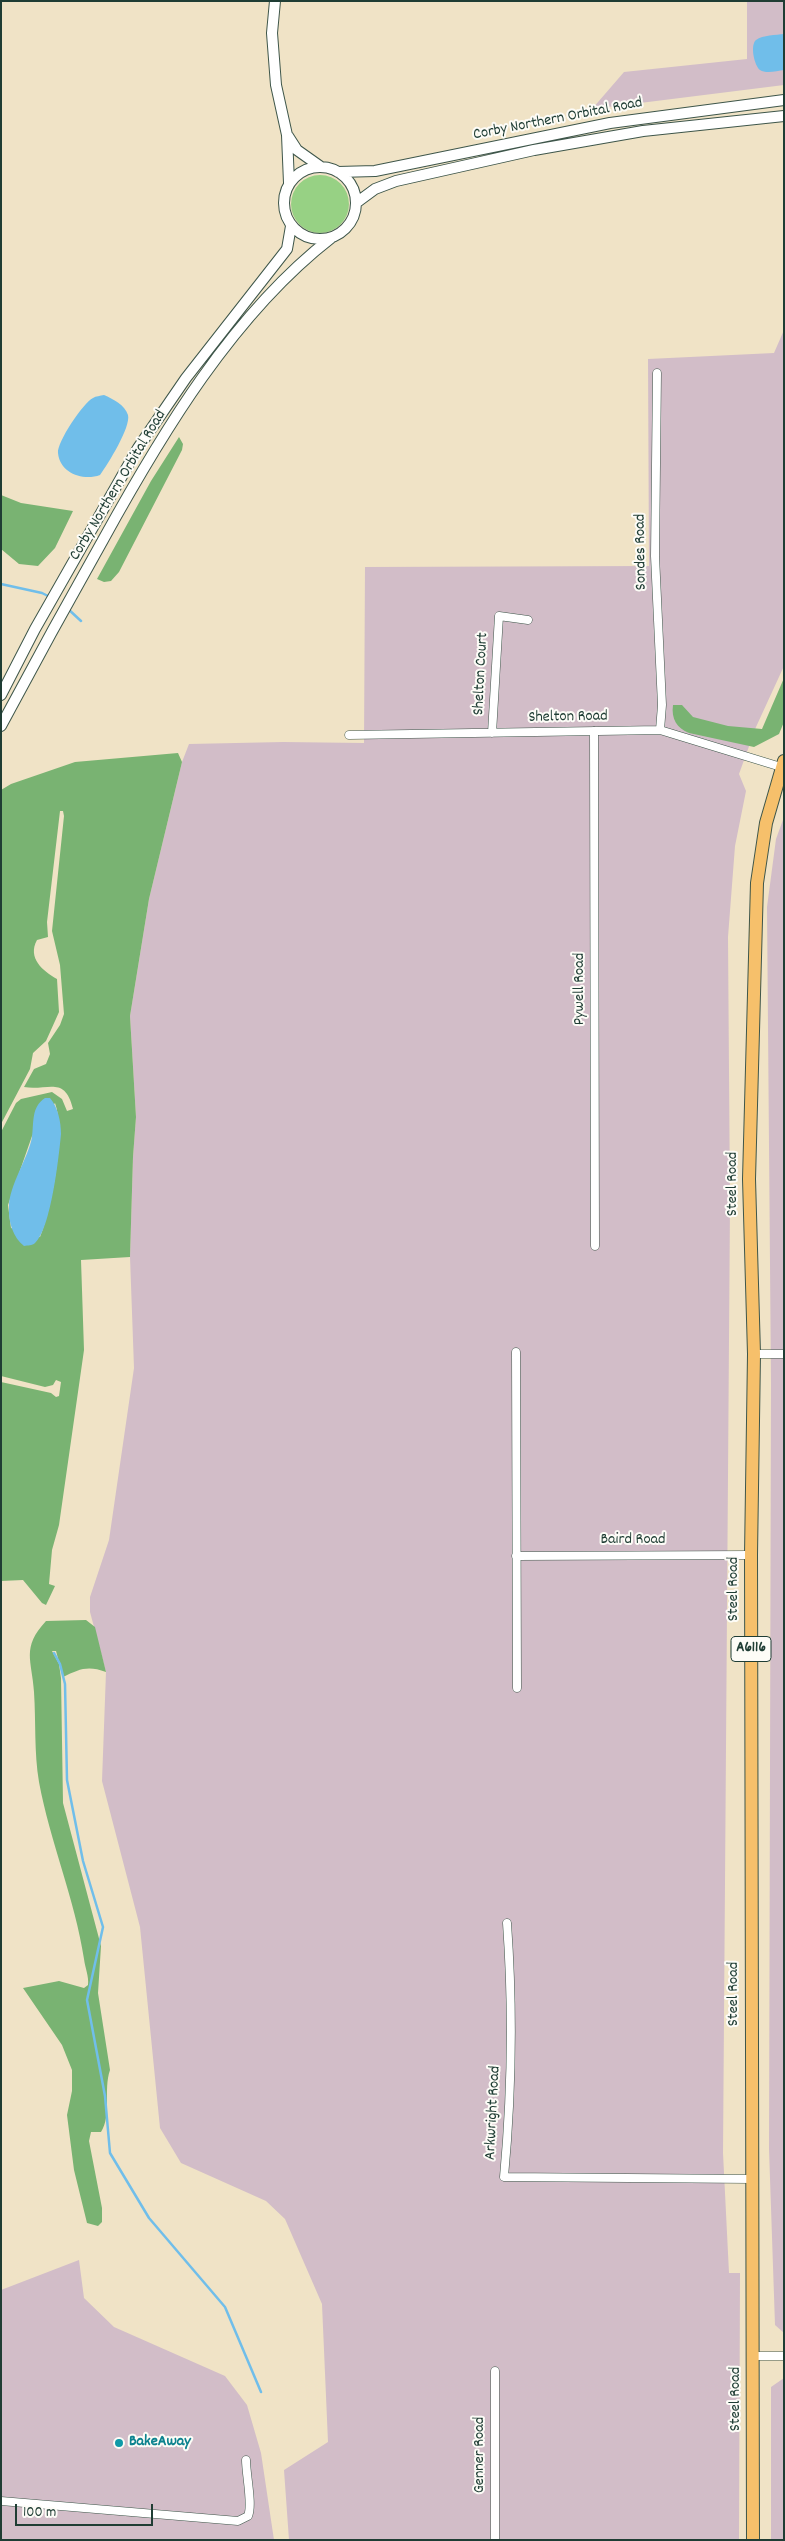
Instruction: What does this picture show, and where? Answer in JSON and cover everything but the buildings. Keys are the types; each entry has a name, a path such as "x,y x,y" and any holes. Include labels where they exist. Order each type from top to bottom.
{"main road":[{"name":"Steel Road","path":"753,2540 751,1554 754,1354 749,1179 757,883 766,823 783,764"}],"street":[{"path":"275,1 272,33 276,85 287,135 289,183 283,202 284,213 291,226 309,238 331,238 349,225 354,215 356,204 351,186 338,172 321,167 297,150 287,135"},
{"name":"Corby Northern Orbital Road","path":"338,172 375,171 610,124 784,100"},
{"name":"Corby Northern Orbital Road","path":"356,204 375,189 396,181 534,150 643,131 784,116"},
{"path":"289,183 304,170 321,167"},
{"name":"Corby Northern Orbital Road","path":"1,695 35,629 138,448 186,378 287,249 291,226"},
{"name":"Corby Northern Orbital Road","path":"1,726 151,453 253,313 301,262 331,238"},
{"name":"Sondes Road","path":"656,373 655,556 662,705 660,730"},
{"name":"Shelton Court","path":"492,733 499,616 528,620"},
{"name":"Shelton Road","path":"349,735 660,730 783,764"},
{"name":"Pywell Road","path":"594,731 595,1246"},
{"path":"516,1352 517,1688"},
{"path":"754,1354 784,1354"},
{"name":"Baird Road","path":"516,1556 751,1554"},
{"name":"Arkwright Road","path":"507,1923 510,1976 510,2116 504,2177 751,2179"},
{"path":"753,2356 784,2356"},
{"name":"Genner Road","path":"495,2371 495,2540"},
{"path":"1,2501 238,2521 248,2516 251,2509 247,2486 246,2460"}],"shaded area":[{"path":"747,1 784,1 784,85 592,109 624,72 747,59"},
{"path":"784,330 784,666 756,727 739,774 746,791 735,846 728,937 730,1204 723,2153 729,2273 740,2273 739,2540 289,2540 284,2470 328,2442 322,2304 285,2219 266,2201 181,2163 160,2128 140,1927 102,1781 106,1672 90,1612 90,1597 109,1540 134,1368 130,1257 136,1117 130,1016 149,899 182,762 189,744 364,743 365,567 649,566 648,359 774,353"},
{"path":"784,817 784,2333 775,2325 769,2149 771,1383 767,907 776,839"},
{"path":"79,2260 84,2298 114,2327 225,2376 247,2405 261,2453 274,2540 1,2540 1,2290"},
{"path":"784,2378 784,2540 771,2540 771,2387"}],"green space":[{"path":"320,175 331,177 344,188 349,204 347,215 336,228 320,233 309,231 296,220 291,204 293,193 304,180"},
{"path":"179,437 183,444 182,450 119,572 111,581 104,582 97,579 151,481"},
{"path":"1,495 21,503 73,511 55,548 38,566 19,564 1,549"},
{"path":"784,678 784,722 779,734 754,747 689,733 678,726 674,719 673,705 682,705 693,717 728,726 762,729"},
{"path":"178,753 182,762 149,899 130,1016 136,1117 130,1257 81,1260 84,1350 59,1525 52,1550 49,1584 55,1586 46,1605 42,1603 23,1580 1,1581 1,1382 51,1393 56,1397 59,1396 61,1382 56,1380 53,1385 45,1387 1,1376 1,1132 16,1103 21,1099 52,1092 62,1099 67,1111 73,1109 70,1098 60,1088 24,1087 34,1069 46,1064 50,1054 48,1043 60,1025 64,1014 60,965 52,931 64,816 63,811 60,811 47,922 48,937 37,940 34,947 35,958 38,963 57,979 59,1012 46,1041 33,1053 30,1069 1,1124 1,790 11,784 75,762","holes":["55,1103 59,1132 56,1170 49,1208 40,1237 11,1228 8,1205 32,1136"]},
{"path":"86,1620 95,1627 106,1672 89,1668 63,1677 56,1651 52,1651 59,1664 61,1678 63,1803 101,1946 98,1993 110,2070 104,2125 101,2132 91,2132 89,2141 102,2208 102,2222 98,2226 87,2223 74,2170 67,2115 72,2091 72,2070 62,2045 23,1988 59,1981 84,1988 88,1985 75,1914 49,1827 37,1771 34,1692 30,1663 33,1639 46,1621"}],"water":[{"path":"784,34 784,70 768,72 760,70 754,55 753,46 756,40 762,37"},
{"path":"104,395 118,403 126,411 128,421 126,428 100,475 87,477 74,474 63,466 60,460 58,453 62,440 71,423 83,407 93,398"},
{"path":"45,1098 50,1098 53,1102 60,1125 61,1134 56,1174 50,1208 41,1235 34,1244 24,1246 20,1243 10,1223 10,1199 15,1181 30,1145 35,1111"}],"waterway":[{"path":"1,584 42,593 50,597"},
{"path":"67,608 81,621"},
{"path":"54,1653 60,1664 65,1684 67,1780 83,1861 103,1927 87,2000 105,2096 110,2153 149,2218 225,2307 261,2392"}],"place":[{"name":"BakeAway","path":"119,2443"}]}
